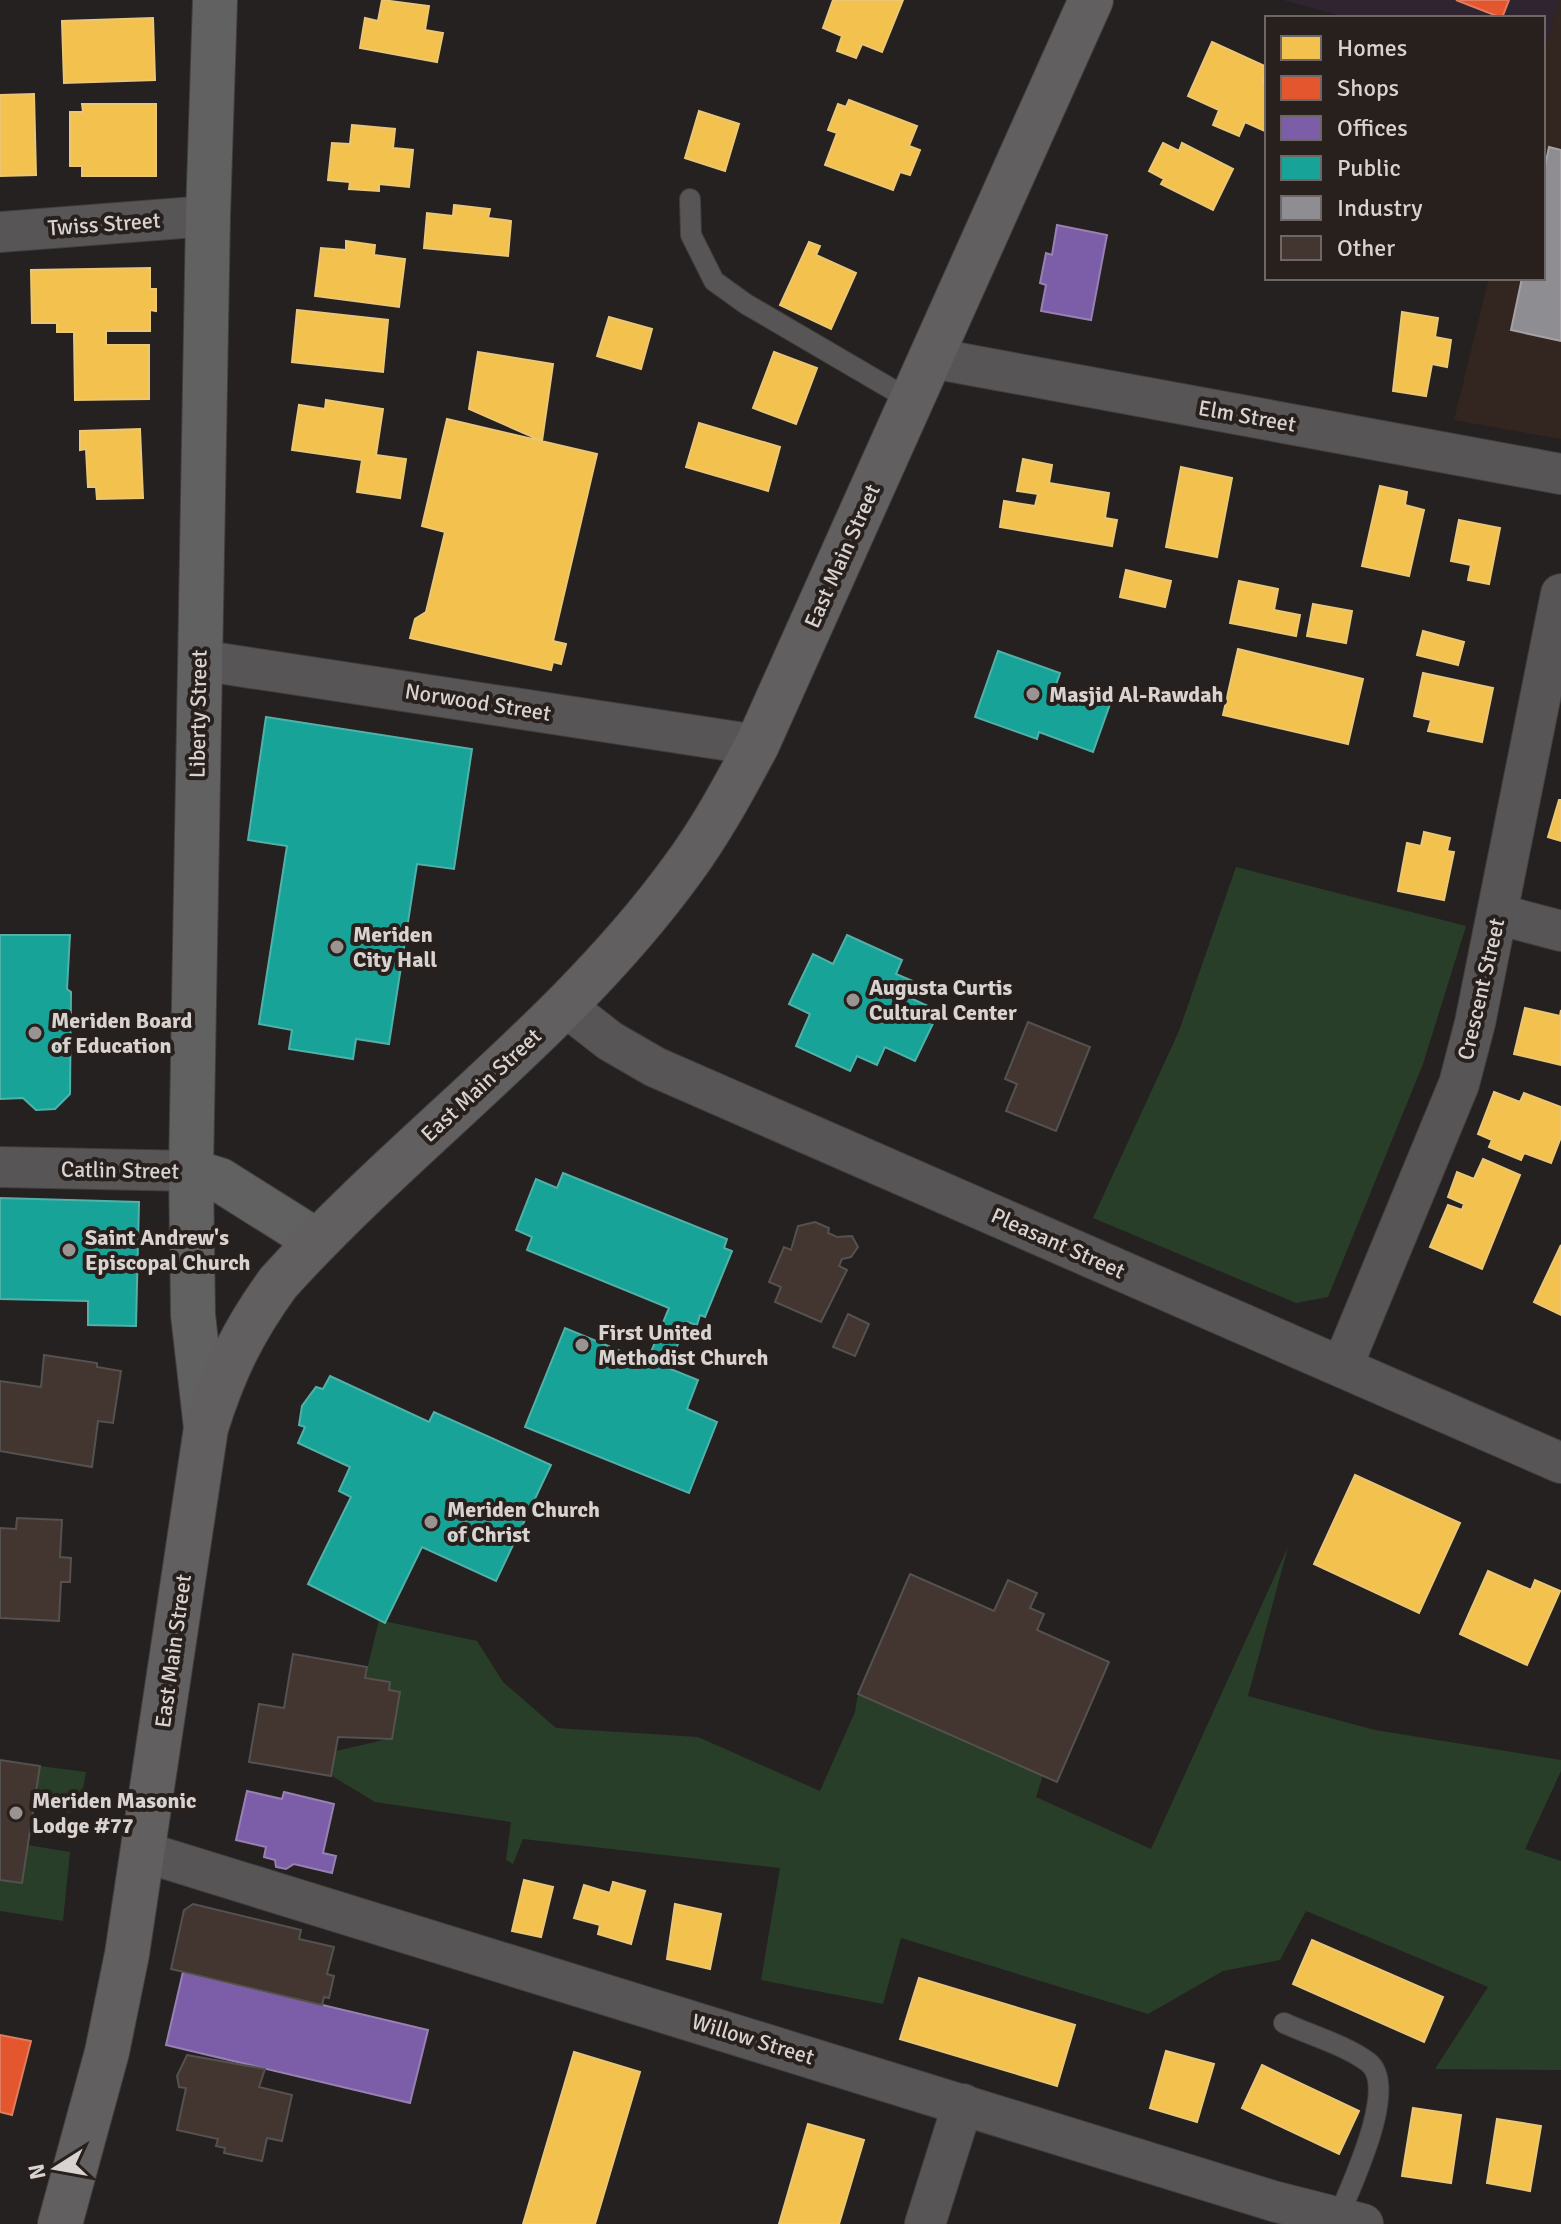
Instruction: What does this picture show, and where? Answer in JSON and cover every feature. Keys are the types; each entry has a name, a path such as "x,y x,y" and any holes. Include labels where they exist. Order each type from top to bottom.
{"main road":[{"name":"Liberty Street","path":"206,1428 193,1315 191,1171 208,216 215,0"},
{"name":"East Main Street","path":"60,2224 107,2052 144,1852 206,1428 223,1373 248,1325 278,1283 317,1241 565,1006 682,871 720,814 757,745 1091,0"},
{"name":"Catlin Street","path":"191,1171 220,1180 317,1241"}],"street":[{"name":"Twiss Street","path":"0,232 208,216"},
{"name":"Elm Street","path":"932,358 1561,474"},
{"name":"Crescent Street","path":"1342,1367 1459,1084 1497,914 1561,594"},
{"name":"Norwood Street","path":"199,660 757,745"},
{"path":"1497,914 1561,931"},
{"name":"Pleasant Street","path":"565,1006 610,1041 655,1067 1561,1463"},
{"name":"Catlin Street","path":"0,1167 191,1171"},
{"name":"Willow Street","path":"144,1852 1273,2201 1350,2221"},
{"path":"925,2224 963,2104"}],"lane":[{"path":"690,199 691,235 714,281 746,304 912,401"},
{"path":"1284,2023 1370,2063 1380,2082 1376,2117 1350,2221"}],"shaded area":[{"path":"1283,0 1558,0 1545,51 1545,16 1342,16"},
{"path":"1558,0 1561,0 1561,439 1454,420 1489,280 1545,280 1545,51"}],"green space":[{"path":"1236,867 1466,926 1423,1064 1328,1297 1296,1303 1093,1218 1179,1031"},
{"path":"1288,1547 1248,1696 1375,1730 1561,1760 1561,1771 1525,1849 1561,1861 1561,2070 1435,2069 1488,1987 1306,1911 1280,1960 1223,1971 1148,2014 901,1938 883,2004 761,1980 780,1868 523,1839 513,1864 506,1860 511,1822 375,1802 332,1776 336,1751 392,1738 400,1692 389,1690 390,1682 365,1678 379,1620 477,1641 503,1682 556,1728 698,1737 820,1791 855,1712 858,1694 1043,1775 1036,1797 1151,1849"},
{"path":"40,1766 86,1772 79,1810 66,1813 66,1807 34,1802"},
{"path":"28,1845 70,1852 63,1921 0,1911 0,1880 22,1883"}],"building: Homes":[{"path":"382,0 429,6 425,30 443,33 437,62 360,48 365,18 378,21"},
{"path":"833,0 903,0 882,52 862,44 856,58 837,51 842,36 823,28"},
{"path":"153,18 155,80 64,83 62,21"},
{"path":"1212,42 1265,66 1265,131 1245,122 1239,136 1213,125 1219,110 1188,96"},
{"path":"34,94 36,175 0,176 0,95"},
{"path":"849,100 917,126 909,146 920,150 910,175 900,172 893,190 825,165 837,133 828,130 838,104 846,107"},
{"path":"82,104 156,104 156,176 82,176 82,166 70,166 70,112 83,112"},
{"path":"699,111 739,124 725,171 685,158"},
{"path":"352,125 395,129 393,148 413,150 409,187 379,184 379,191 349,189 350,182 328,180 332,143 350,144"},
{"path":"1163,143 1179,151 1182,143 1233,169 1213,210 1161,184 1164,179 1149,171"},
{"path":"454,205 490,209 488,218 511,221 508,256 424,248 427,213 453,216"},
{"path":"346,241 375,245 374,255 405,259 399,307 315,296 321,248 346,250"},
{"path":"809,242 820,246 816,255 856,273 831,329 780,305"},
{"path":"150,268 150,289 156,289 156,311 150,310 150,331 106,331 106,345 149,345 149,399 75,400 74,332 57,332 57,323 32,323 31,270"},
{"path":"297,310 388,320 383,372 292,362"},
{"path":"1402,312 1438,318 1435,337 1451,340 1447,367 1432,364 1426,396 1393,391"},
{"path":"609,317 652,329 641,369 597,356"},
{"path":"478,352 553,364 542,441 469,409"},
{"path":"774,352 817,368 796,424 753,408"},
{"path":"326,400 383,409 376,455 406,459 400,498 357,492 362,460 292,450 299,405 325,409"},
{"path":"447,419 597,454 553,641 566,644 561,664 553,662 551,670 410,638 415,619 426,612 445,532 422,526"},
{"path":"699,423 780,447 768,491 686,467"},
{"path":"140,429 143,498 97,499 96,487 88,487 86,449 80,450 80,431"},
{"path":"1023,459 1052,465 1049,483 1109,493 1105,518 1117,520 1112,546 1000,527 1004,501 1035,506 1038,494 1017,491"},
{"path":"1181,467 1232,478 1217,557 1166,547"},
{"path":"1380,486 1407,492 1405,505 1424,510 1409,576 1362,566"},
{"path":"1459,520 1500,528 1489,584 1468,580 1471,565 1451,561"},
{"path":"1126,570 1171,581 1165,607 1120,597"},
{"path":"1239,581 1278,589 1274,610 1300,615 1296,636 1230,623"},
{"path":"1313,604 1352,611 1346,643 1307,636"},
{"path":"1423,631 1464,642 1458,665 1417,655"},
{"path":"1238,649 1363,679 1348,744 1223,715"},
{"path":"1423,673 1493,688 1482,742 1428,731 1431,720 1414,716"},
{"path":"1561,800 1561,841 1548,837"},
{"path":"1424,832 1450,838 1447,851 1454,852 1444,900 1398,891 1407,843 1421,846"},
{"path":"1525,1008 1560,1016 1561,1010 1561,1065 1514,1054"},
{"path":"1494,1092 1520,1102 1524,1093 1561,1107 1561,1137 1551,1163 1524,1153 1521,1160 1489,1147 1492,1140 1478,1134"},
{"path":"1483,1159 1520,1175 1482,1269 1430,1247 1448,1205 1462,1210 1464,1204 1448,1197 1457,1172 1474,1179"},
{"path":"1561,1245 1561,1315 1534,1302"},
{"path":"1355,1475 1460,1523 1419,1613 1314,1564"},
{"path":"1488,1571 1531,1590 1535,1580 1560,1591 1527,1665 1460,1634"},
{"path":"524,1880 553,1887 541,1937 512,1931"},
{"path":"613,1882 645,1891 631,1944 598,1934 600,1925 574,1918 584,1885 610,1893"},
{"path":"675,1904 721,1914 710,1969 667,1959"},
{"path":"1312,1940 1443,1997 1424,2042 1293,1984"},
{"path":"919,1978 1075,2025 1057,2086 900,2039"},
{"path":"1166,2051 1214,2064 1197,2122 1150,2108"},
{"path":"574,2052 640,2072 595,2224 523,2224"},
{"path":"1262,2065 1359,2111 1339,2154 1242,2108"},
{"path":"1413,2108 1461,2115 1451,2183 1402,2176"},
{"path":"1497,2119 1541,2126 1530,2191 1487,2183"},
{"path":"808,2124 864,2140 839,2224 779,2224"}],"building: Shops":[{"path":"1456,0 1509,0 1503,16"},
{"path":"0,2035 31,2041 12,2115 0,2112"}],"building: Offices":[{"path":"1057,225 1107,235 1091,320 1041,311 1046,285 1040,283 1046,253 1052,255"},
{"path":"247,1791 282,1799 284,1792 334,1804 323,1853 336,1856 332,1873 294,1864 286,1869 276,1867 275,1860 264,1857 266,1847 236,1840"},
{"path":"183,1972 428,2030 410,2103 166,2045"}],"building: Public":[{"name":"Masjid Al-Rawdah","path":"998,651 1060,673 1056,685 1110,704 1093,752 1039,732 1037,739 975,717"},
{"name":"Meriden City Hall","path":"266,717 472,749 454,869 417,864 389,1044 356,1039 353,1059 289,1049 292,1030 259,1024 287,846 248,840"},
{"name":"Meriden Board of Education","path":"0,935 70,935 67,989 71,992 70,1094 55,1109 36,1110 23,1098 0,1099"},
{"name":"Augusta Curtis Cultural Center","path":"847,935 902,960 896,974 915,982 908,997 939,1011 915,1061 885,1047 877,1065 857,1056 850,1071 796,1046 810,1014 789,1004 813,954 833,964"},
{"name":"First United Methodist Church","path":"563,1173 727,1239 724,1248 732,1251 705,1317 700,1315 697,1325 687,1322 668,1368 698,1380 687,1409 717,1422 689,1493 525,1427 565,1328 647,1362 669,1308 527,1250 532,1237 516,1230 536,1179 557,1188"},
{"name":"Saint Andrew's Episcopal Church","path":"0,1198 139,1202 136,1326 88,1325 88,1301 0,1299"},
{"name":"Meriden Church of Christ","path":"330,1376 429,1422 434,1412 551,1465 496,1581 422,1547 385,1623 308,1584 351,1497 339,1491 350,1467 298,1443 305,1427 299,1425 302,1406 316,1387 323,1389"}],"building: Industry":[{"path":"1549,147 1561,150 1561,341 1511,330 1522,280 1545,280 1545,166"}],"building: Other":[{"path":"1028,1022 1090,1047 1056,1131 1006,1111 1017,1084 1005,1079"},
{"path":"815,1222 829,1228 828,1233 837,1237 852,1236 858,1247 851,1257 842,1259 839,1266 847,1270 821,1322 775,1302 781,1287 769,1282 784,1247 791,1250 798,1226"},
{"path":"848,1314 869,1324 855,1356 833,1347"},
{"path":"44,1355 97,1363 97,1367 121,1371 113,1423 98,1421 92,1467 0,1451 0,1381 41,1387"},
{"path":"17,1518 62,1520 60,1557 71,1558 70,1582 61,1582 59,1621 0,1618 0,1528 16,1529"},
{"path":"910,1574 994,1611 1008,1580 1037,1593 1030,1608 1044,1614 1037,1630 1109,1662 1057,1782 858,1694"},
{"path":"293,1654 367,1667 365,1678 390,1682 389,1690 400,1692 392,1739 338,1737 331,1776 249,1762 259,1704 284,1708"},
{"name":"Meriden Masonic Lodge #77","path":"0,1760 40,1766 22,1883 0,1880"},
{"path":"193,1904 301,1930 299,1939 334,1947 327,1974 334,1976 329,1998 324,1997 322,2005 171,1969 184,1910"},
{"path":"187,2055 265,2069 259,2087 292,2095 282,2141 267,2138 262,2161 224,2153 225,2148 216,2146 218,2139 177,2130 186,2088 179,2087 177,2076"}],"place":[{"name":"Masjid Al-Rawdah","path":"1033,694"},
{"name":"Meriden City Hall","path":"337,947"},
{"name":"Augusta Curtis Cultural Center","path":"853,1000"},
{"name":"Meriden Board of Education","path":"35,1033"},
{"name":"Saint Andrew's Episcopal Church","path":"69,1250"},
{"name":"First United Methodist Church","path":"582,1345"},
{"name":"Meriden Church of Christ","path":"431,1522"},
{"name":"Meriden Masonic Lodge #77","path":"16,1813"}]}
